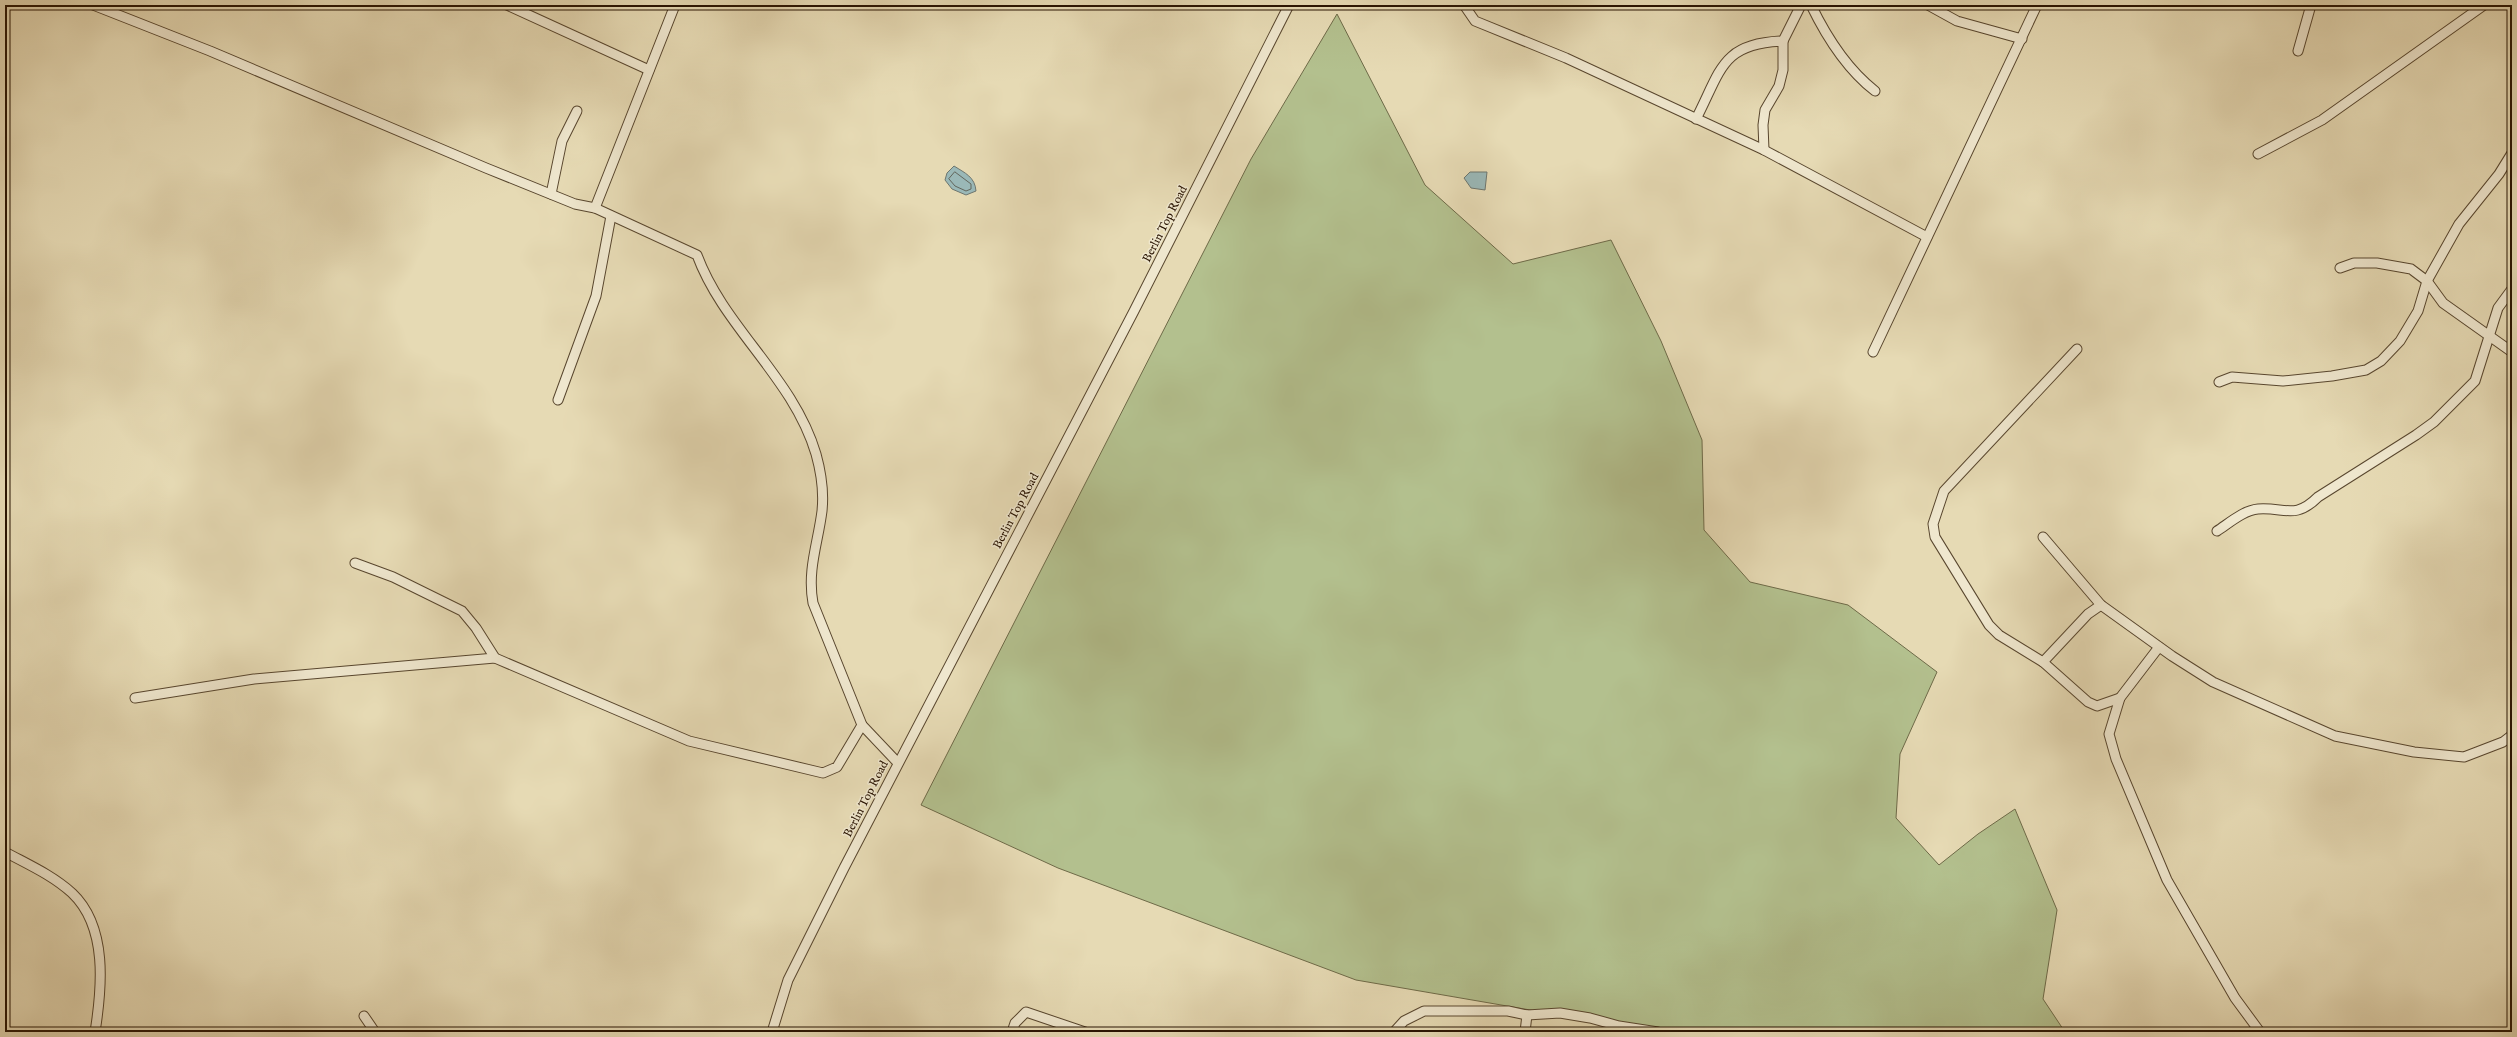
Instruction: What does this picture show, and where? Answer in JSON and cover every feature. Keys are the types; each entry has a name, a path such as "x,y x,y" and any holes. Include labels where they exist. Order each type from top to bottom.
{"street":[{"path":"93,5 210,51 575,204 595,208 697,255 704,275 725,309 777,377 798,413 815,451 822,494 822,510 812,561 810,587 813,603 862,726 898,763"},
{"path":"508,5 649,70"},
{"path":"595,208 675,5"},
{"name":"Berlin Top Road","path":"772,1032 788,980 898,763 1134,311 1289,5"},
{"path":"1464,5 1475,21 1566,58 1696,120 1764,150 1927,237"},
{"path":"1764,150 1763,125 1765,110 1781,78 1783,41 1801,5"},
{"path":"1811,5 1824,31 1864,83 1875,91"},
{"path":"1928,5 1957,21 2022,39"},
{"path":"1873,352 2037,5"},
{"path":"2298,51 2311,5"},
{"path":"2258,154 2322,120 2484,5"},
{"path":"1696,120 1728,58 1738,50 1761,42 1783,41"},
{"path":"551,194 562,141 577,111"},
{"path":"2219,382 2232,377 2283,381 2366,370 2381,361 2400,341 2418,311 2427,281 2459,224 2499,174 2512,153"},
{"path":"558,400 596,296 611,216"},
{"path":"2340,268 2354,264 2396,265 2411,269 2427,281 2442,304 2490,335 2512,352"},
{"path":"2217,531 2256,509 2296,511 2307,508 2318,497 2434,422 2475,381 2498,308 2512,289"},
{"path":"2077,349 1944,491 1933,524 1935,537 1989,625 1999,635 2043,662 2088,702 2097,706 2120,698"},
{"path":"2043,537 2101,605 2159,647 2213,682 2335,736 2414,752 2464,757 2503,742 2512,735"},
{"path":"355,563 393,577 462,611 476,628 495,658"},
{"path":"2043,662 2088,614 2101,605"},
{"path":"2159,647 2120,698 2108,734 2116,759 2167,880 2235,998 2260,1032"},
{"path":"135,698 254,679 495,658 689,741 816,772 830,771 837,767 862,726"},
{"path":"5,852 40,869 73,894 90,918 98,952 101,995 96,1032"},
{"path":"1394,1032 1404,1020 1424,1011 1508,1011 1527,1015 1560,1013 1658,1032"},
{"path":"1012,1032 1015,1023 1026,1012 1085,1032"},
{"path":"1525,1032 1527,1015"},
{"path":"364,1016 375,1032"}],"green space":[{"path":"1337,14 1425,185 1513,264 1611,240 1661,341 1702,440 1704,530 1750,582 1848,605 1937,672 1900,754 1896,818 1939,865 1978,834 2015,809 2057,910 2043,999 2065,1032 1658,1032 1356,980 1058,868 921,805 1251,159"}],"water":[{"path":"954,166 966,173 972,179 976,191 966,195 952,189 945,180 947,173"},
{"path":"1470,172 1487,172 1485,190 1471,188 1464,178"}]}
